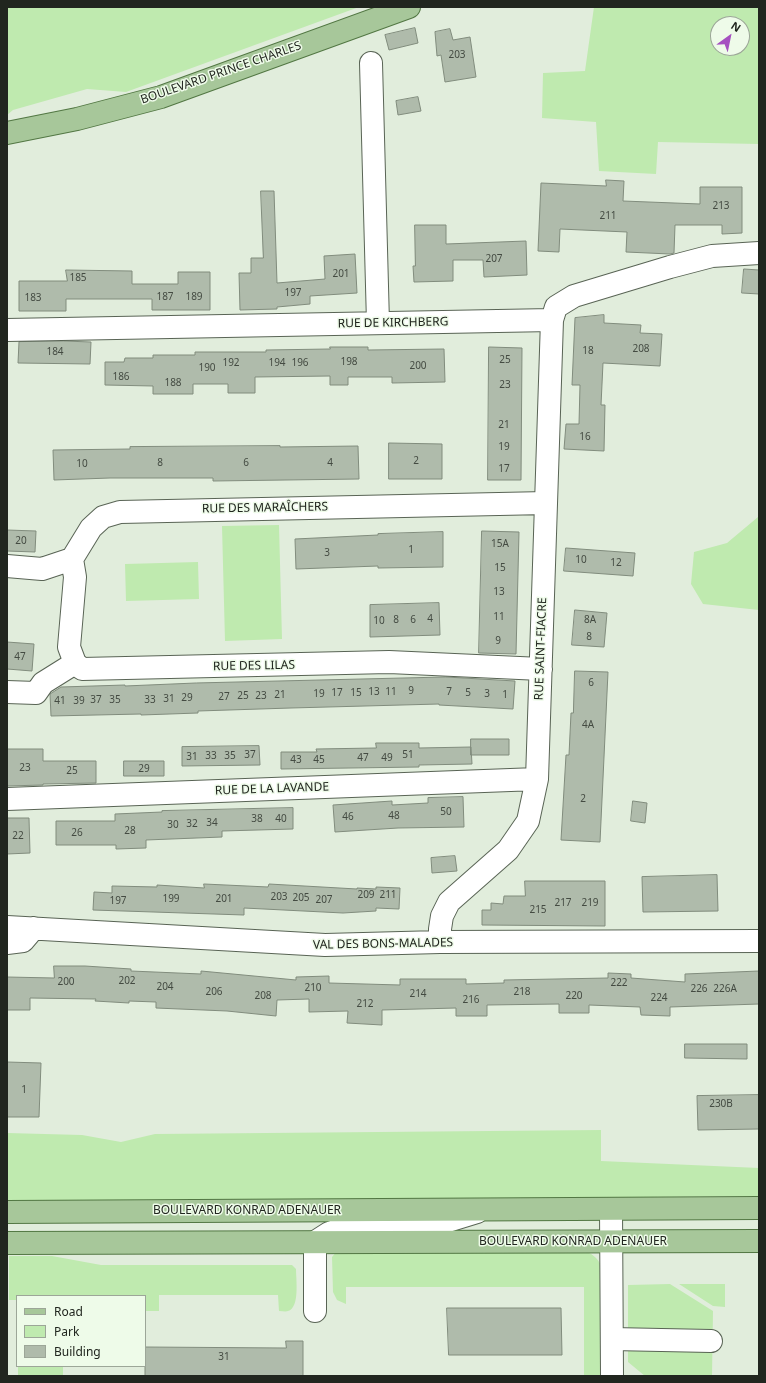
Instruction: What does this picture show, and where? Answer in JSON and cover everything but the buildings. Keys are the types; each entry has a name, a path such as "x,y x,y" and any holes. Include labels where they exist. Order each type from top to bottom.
{"main road":[{"name":"BOULEVARD PRINCE CHARLES","path":"7,133 77,119 161,97 409,7"},
{"name":"BOULEVARD KONRAD ADENAUER","path":"7,1212 759,1208"},
{"name":"BOULEVARD KONRAD ADENAUER","path":"7,1243 759,1241"}],"street":[{"path":"371,63 378,323"},
{"path":"552,320 556,306 574,296 670,266 712,256 759,253"},
{"name":"RUE DE KIRCHBERG","path":"7,330 552,320"},
{"name":"RUE SAINT-FIACRE","path":"440,942 442,916 449,902 508,850 528,821 537,779 552,320"},
{"name":"RUE DES MARAÎCHERS","path":"72,558 91,528 103,517 120,512 546,503"},
{"path":"7,566 42,569 72,558 75,577 69,647 75,663 43,683 36,693 7,692"},
{"name":"RUE DES LILAS","path":"75,663 82,669 93,670 389,662 541,669"},
{"name":"RUE DE LA LAVANDE","path":"7,799 537,779"},
{"name":"VAL DES BONS-MALADES","path":"7,927 325,945 440,942 759,941"},
{"path":"7,943 23,941 34,928"},
{"path":"612,1208 612,1376"},
{"name":"BOULEVARD KONRAD ADENAUER","path":"315,1242 329,1232 346,1227 438,1224 487,1209"},
{"path":"315,1242 315,1311"},
{"path":"612,1339 711,1341"}],"green space":[{"path":"7,7 359,7 126,92 87,89 13,110 7,115"},
{"path":"594,7 759,7 759,144 658,142 656,174 599,171 596,122 542,118 543,73 585,71"},
{"path":"758,517 759,610 703,604 691,584 694,552 727,543"},
{"path":"279,525 282,639 225,641 222,526"},
{"path":"198,562 199,599 126,601 125,564"},
{"path":"601,1130 601,1161 759,1168 759,1196 7,1201 7,1133 82,1135 121,1142 155,1134"},
{"path":"581,1250 594,1256 602,1267 603,1376 584,1376 584,1287 346,1287 346,1304 337,1300 333,1292 332,1257 337,1251"},
{"path":"9,1256 52,1256 101,1265 292,1265 296,1269 296,1299 292,1309 288,1311 279,1311 278,1295 159,1295 159,1311 146,1311 146,1295 16,1295 16,1300 9,1300"},
{"path":"670,1284 713,1311 712,1376 645,1376 628,1362 628,1285"},
{"path":"679,1284 725,1284 725,1307 713,1306"},
{"path":"18,1367 63,1367 63,1376 18,1376"}]}
